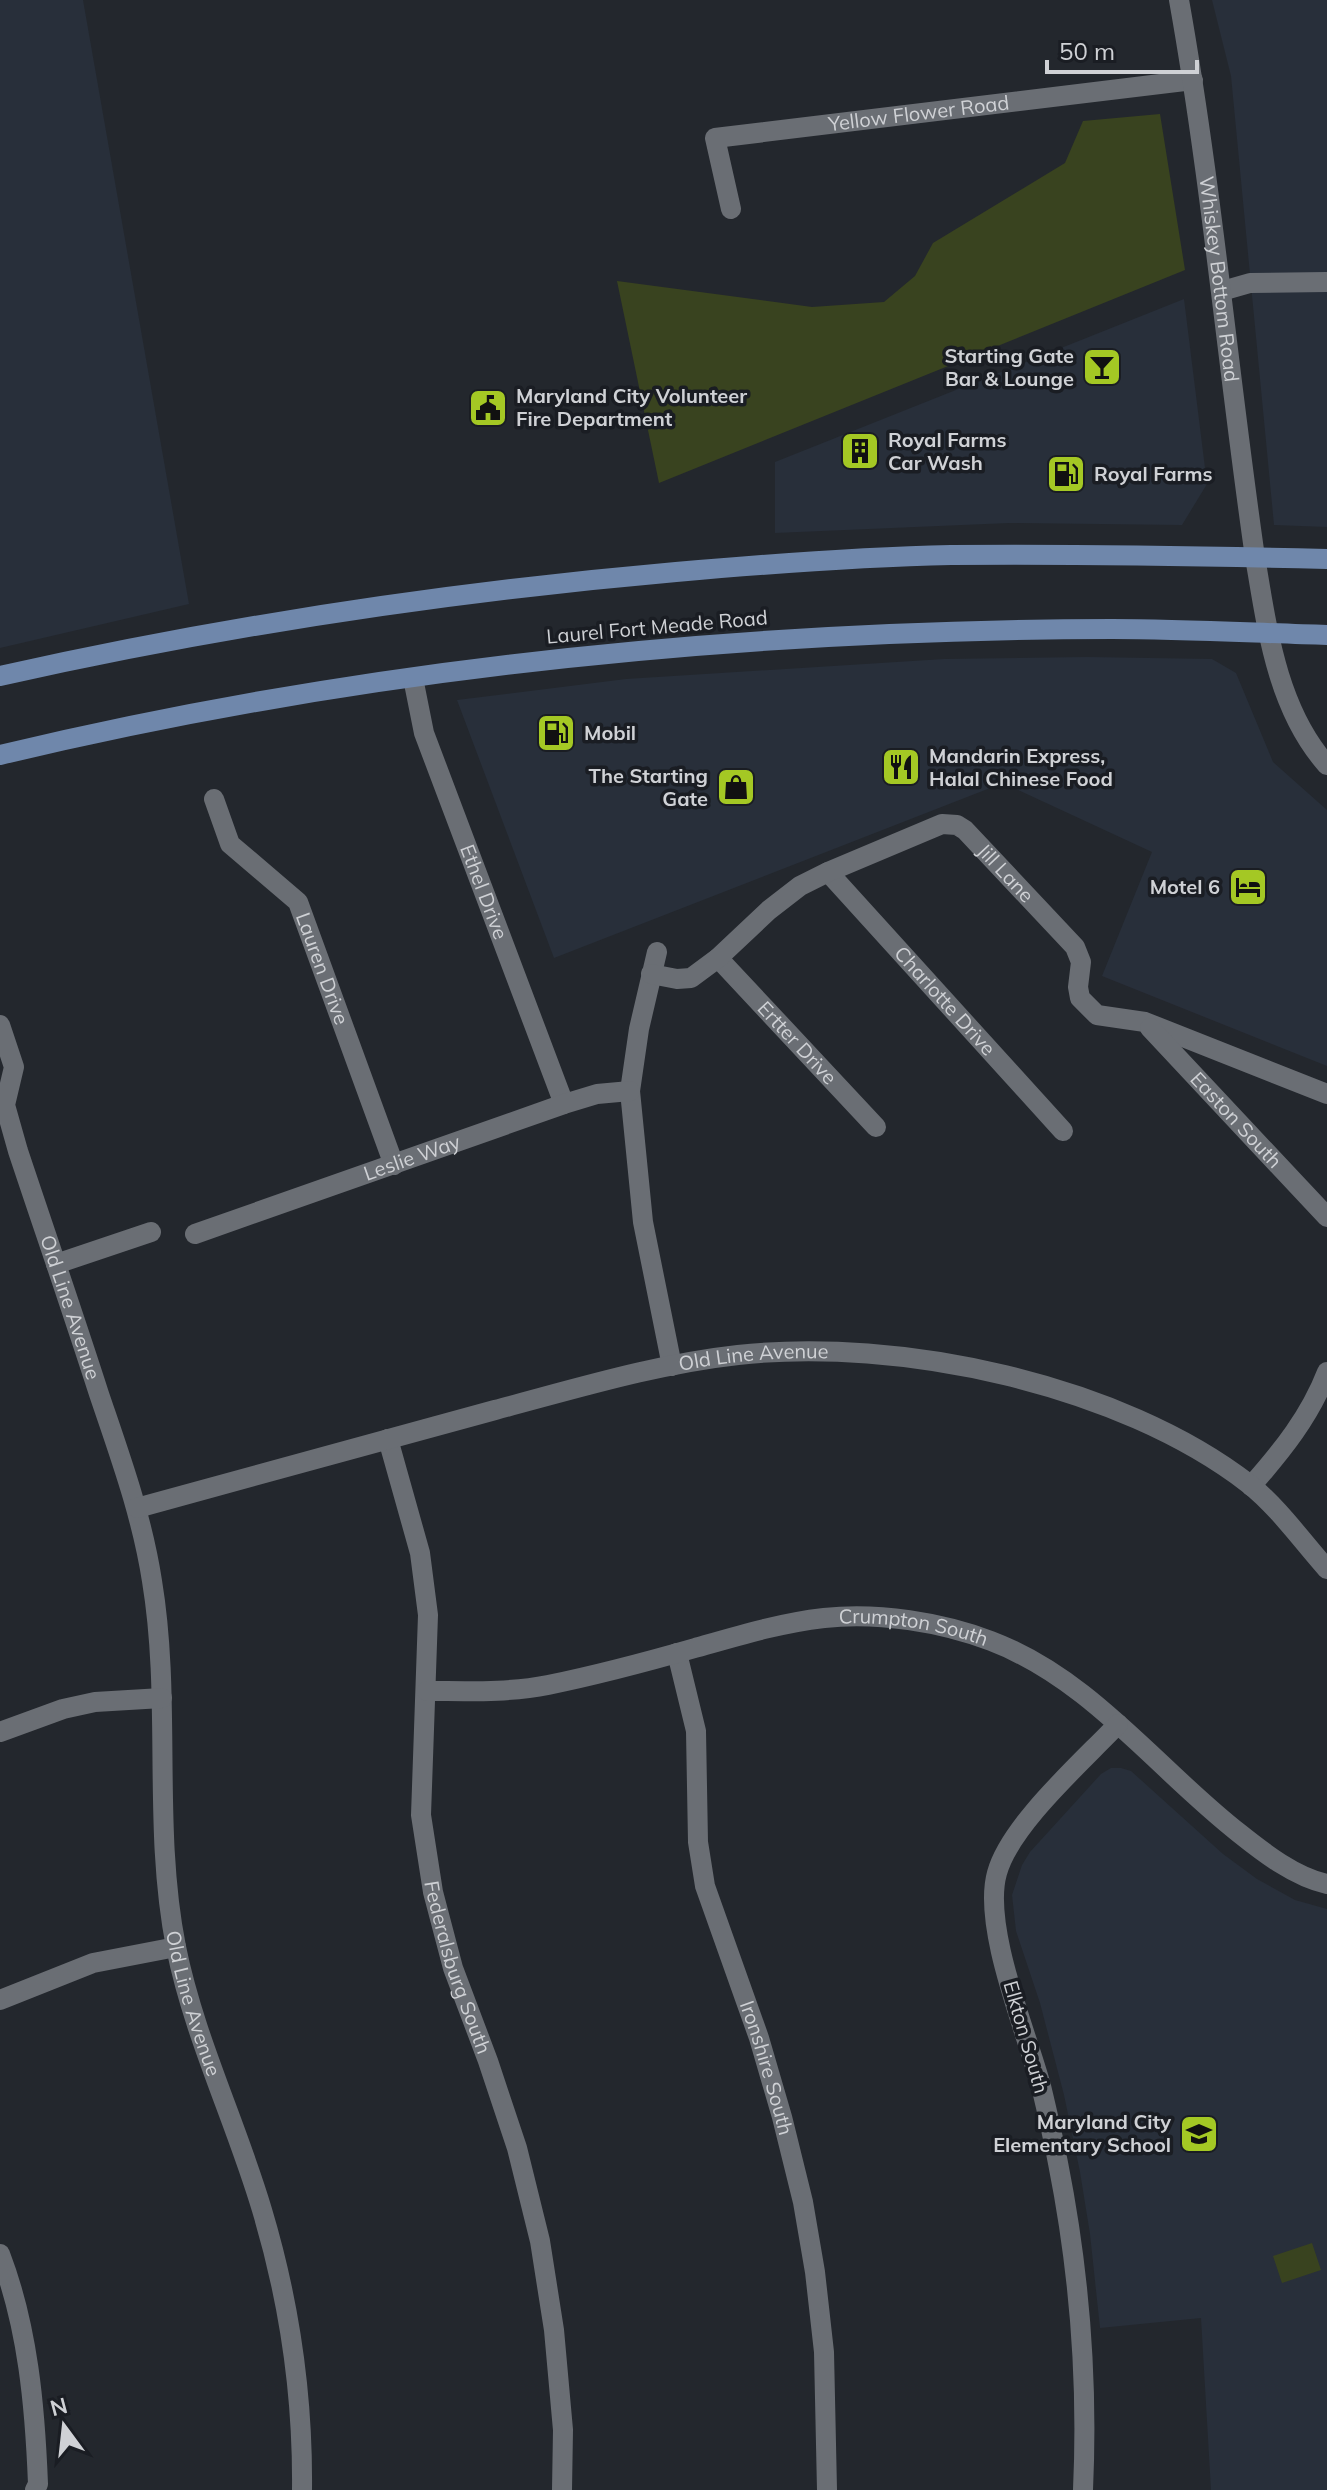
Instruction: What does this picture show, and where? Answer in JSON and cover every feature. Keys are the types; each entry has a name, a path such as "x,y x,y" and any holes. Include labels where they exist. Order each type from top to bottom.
{"main road":[{"path":"0,676 253,625 393,603 593,579 771,564 949,555 1112,553 1327,559"},
{"name":"Laurel Fort Meade Road","path":"0,755 88,734 270,699 594,655 778,640 1114,629 1327,635"}],"street":[{"name":"Whiskey Bottom Road","path":"1179,0 1193,80 1222,291 1234,408 1268,634 1291,712 1310,746 1327,765"},
{"name":"Yellow Flower Road","path":"731,209 715,138 1193,80"},
{"path":"1222,291 1250,283 1327,282"},
{"name":"Ethel Drive","path":"413,678 424,733 564,1104"},
{"name":"Lauren Drive","path":"214,799 230,844 298,902 394,1165"},
{"name":"Jill Lane","path":"651,974 691,978 800,886 942,824 957,825 1075,947 1081,962 1080,998 1097,1015 1145,1022 1327,1094"},
{"name":"Charlotte Drive","path":"828,872 1063,1131"},
{"path":"657,952 639,1029 630,1091 643,1222 672,1366"},
{"name":"Ertter Drive","path":"718,958 876,1127"},
{"name":"Easton South","path":"1145,1022 1327,1217"},
{"name":"Old Line Avenue","path":"0,1025 14,1067 2,1104 137,1508 152,1580 160,1642 161,1801 165,1873 176,1947 194,2016 262,2207 278,2264 293,2352 303,2440 302,2490"},
{"name":"Leslie Way","path":"195,1234 564,1104 597,1094 630,1091"},
{"path":"56,1264 151,1232"},
{"name":"Old Line Avenue","path":"137,1508 584,1386 672,1366 738,1355 805,1352 880,1354 945,1363 1028,1381 1102,1405 1163,1431 1251,1486 1327,1569"},
{"path":"1251,1486 1280,1454 1302,1422 1327,1372"},
{"name":"Federalsburg South","path":"388,1439 420,1553 428,1615 421,1815 433,1892 453,1968 517,2148 540,2241 554,2330 562,2415 562,2490"},
{"name":"Crumpton South","path":"427,1691 501,1691 546,1686 772,1626 827,1618 934,1624 992,1641 1054,1673 1118,1724 1216,1815 1264,1853 1317,1882 1327,1884"},
{"name":"Ironshire South","path":"677,1653 696,1731 698,1842 705,1886 759,2038 803,2202 824,2352 827,2490"},
{"path":"0,1732 63,1709 95,1702 162,1698"},
{"name":"Elkton South","path":"1083,2490 1082,2356 1073,2260 1058,2165 1041,2086 998,1940 993,1904 996,1876 1006,1849 1022,1826 1118,1724"},
{"path":"0,2000 93,1963 176,1947"},
{"path":"0,2254 23,2333 36,2415 38,2484 35,2490"}],"shaded area":[{"path":"0,0 83,0 189,604 0,648"},
{"path":"1212,0 1327,0 1327,527 1274,525 1231,76"},
{"path":"1184,299 1207,484 1182,525 1009,523 775,533 775,462"},
{"path":"944,659 1212,659 1236,673 1273,762 1327,810 1327,1066 1102,976 1152,852 1003,783 554,958 457,700 626,679"},
{"name":"Maryland City Elementary School","path":"1111,1768 1131,1771 1223,1854 1257,1879 1295,1900 1327,1909 1327,2490 1211,2490 1201,2318 1100,2328 1080,2172 1040,2003 1016,1931 1012,1895 1030,1852 1101,1774"}],"green space":[{"path":"1160,114 1185,270 659,483 617,281 812,307 884,302 915,276 933,243 1065,163 1083,121"},
{"path":"1312,2243 1321,2270 1282,2283 1273,2256"}],"place":[{"name":"Starting Gate Bar & Lounge","path":"1102,367"},
{"name":"Maryland City Volunteer Fire Department","path":"488,408"},
{"name":"Royal Farms Car Wash","path":"860,451"},
{"name":"Royal Farms","path":"1066,474"},
{"name":"Mobil","path":"556,733"},
{"name":"Mandarin Express, Halal Chinese Food","path":"901,767"},
{"name":"The Starting Gate","path":"736,787"},
{"name":"Motel 6","path":"1248,887"},
{"name":"Maryland City Elementary School","path":"1199,2134"}]}
